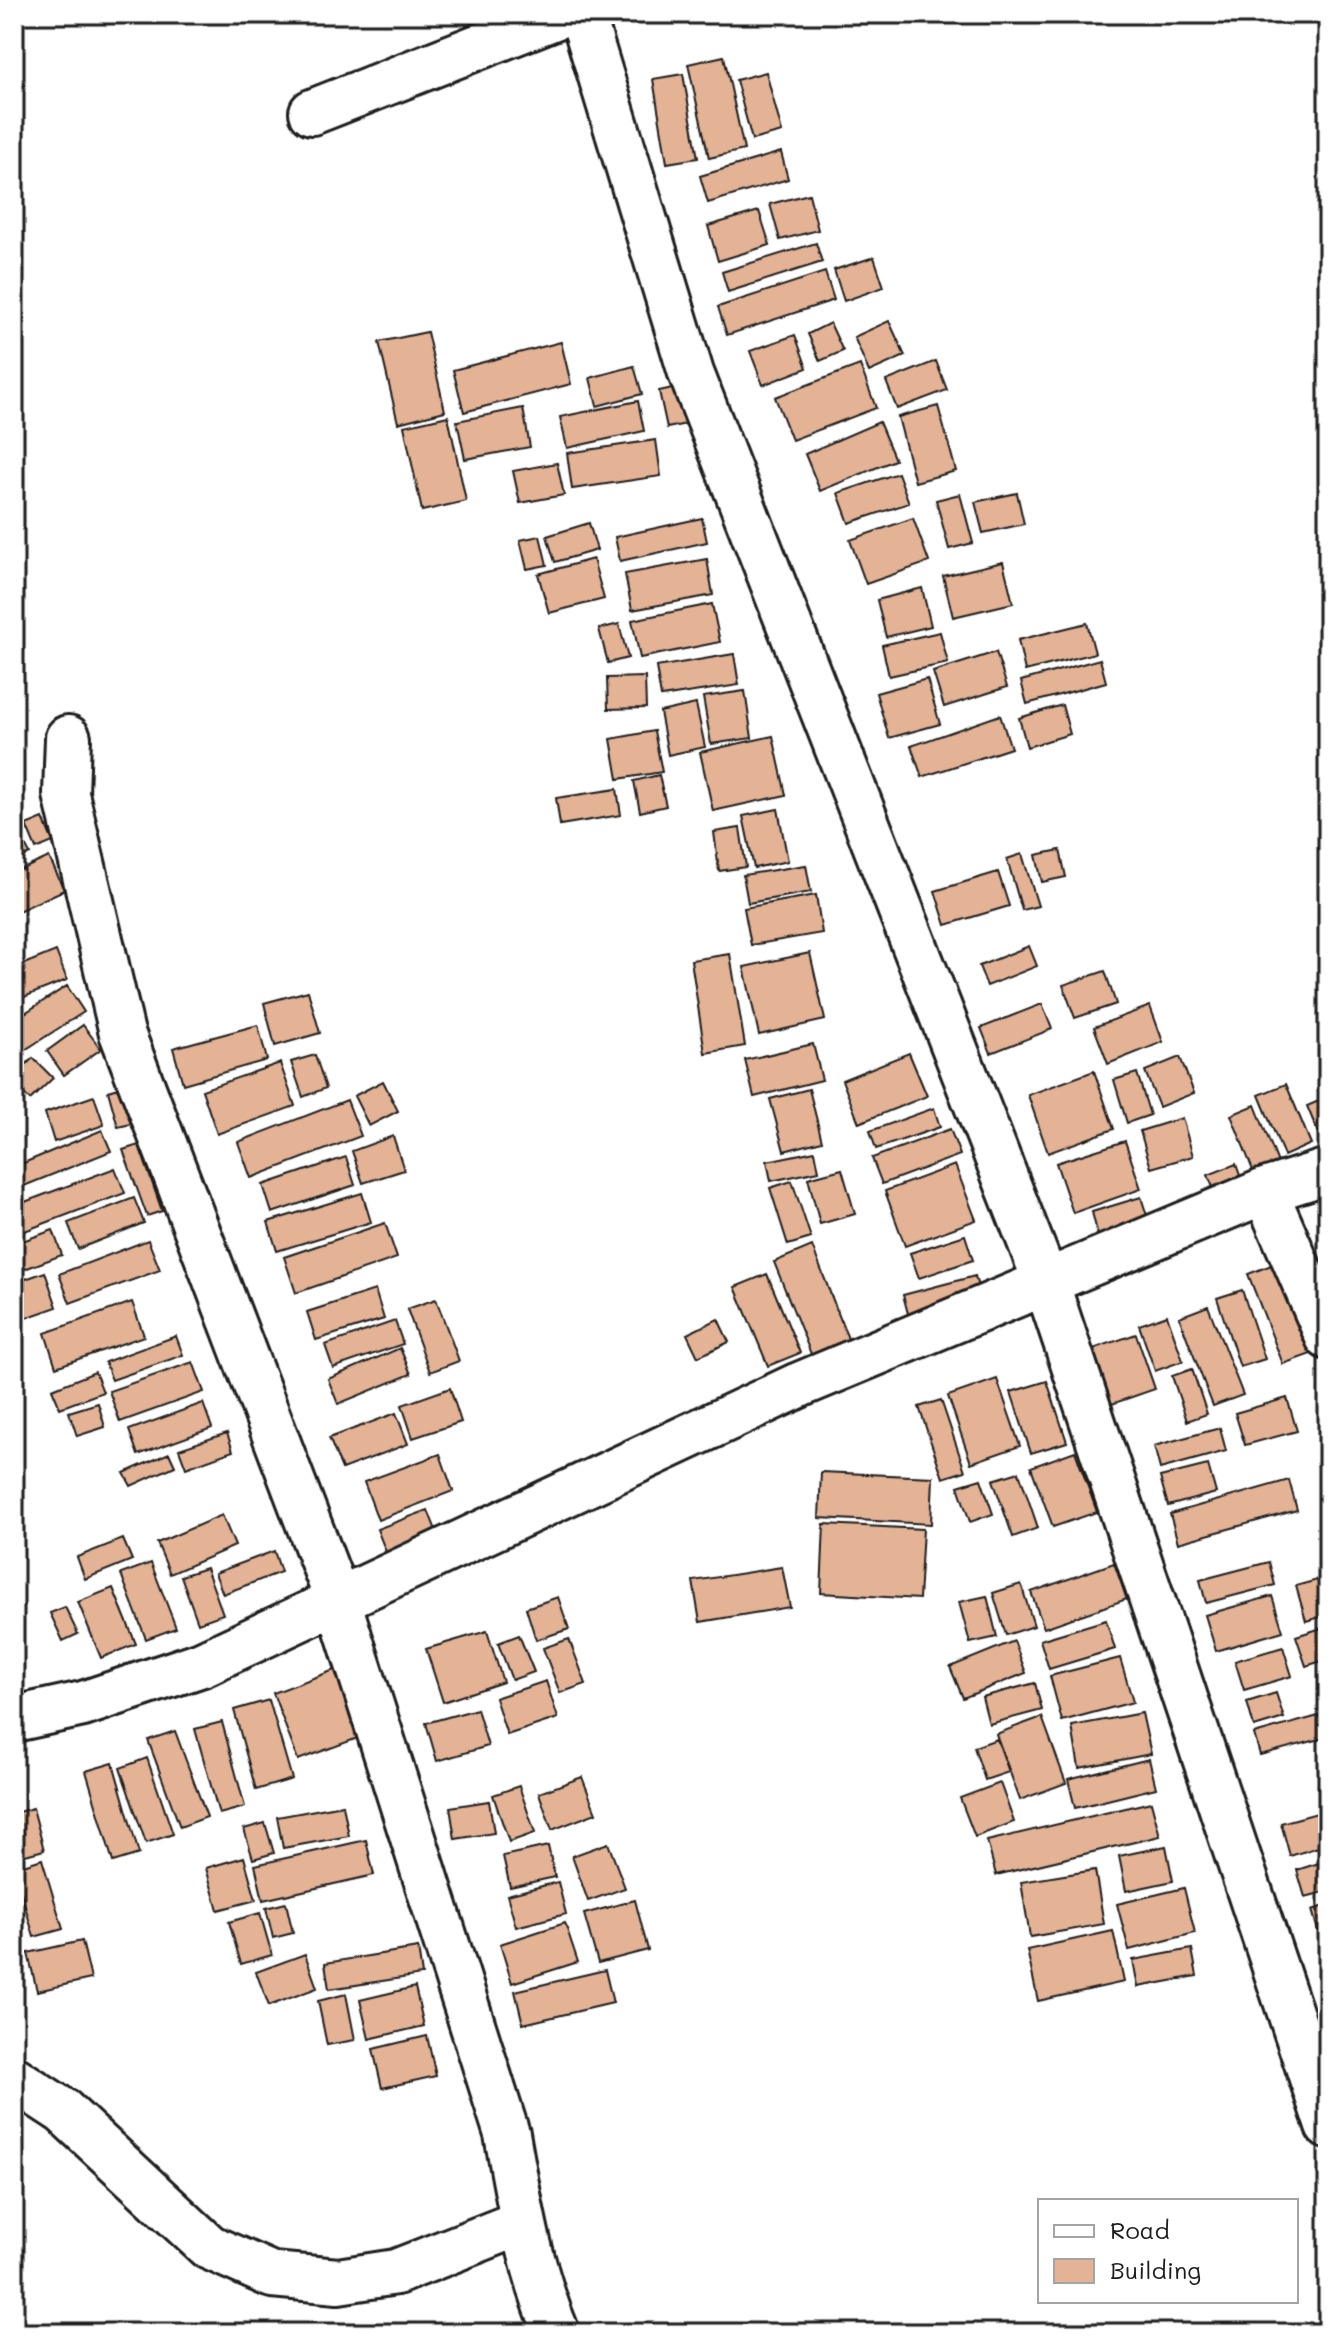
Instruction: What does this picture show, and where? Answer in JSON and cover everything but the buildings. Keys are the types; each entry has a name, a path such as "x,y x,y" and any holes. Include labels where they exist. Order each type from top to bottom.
{"street":[{"path":"312,112 562,14"},
{"path":"582,14 691,373 1046,1282 1328,2126"},
{"path":"68,738 66,794 122,1033 338,1601 507,2134 523,2222 546,2307 557,2333"},
{"path":"14,1719 83,1704 202,1664 799,1385 1265,1191 1328,1171"},
{"path":"1265,1191 1328,1337"},
{"path":"14,2079 63,2111 209,2247 272,2275 338,2281 396,2272 523,2222"}]}
